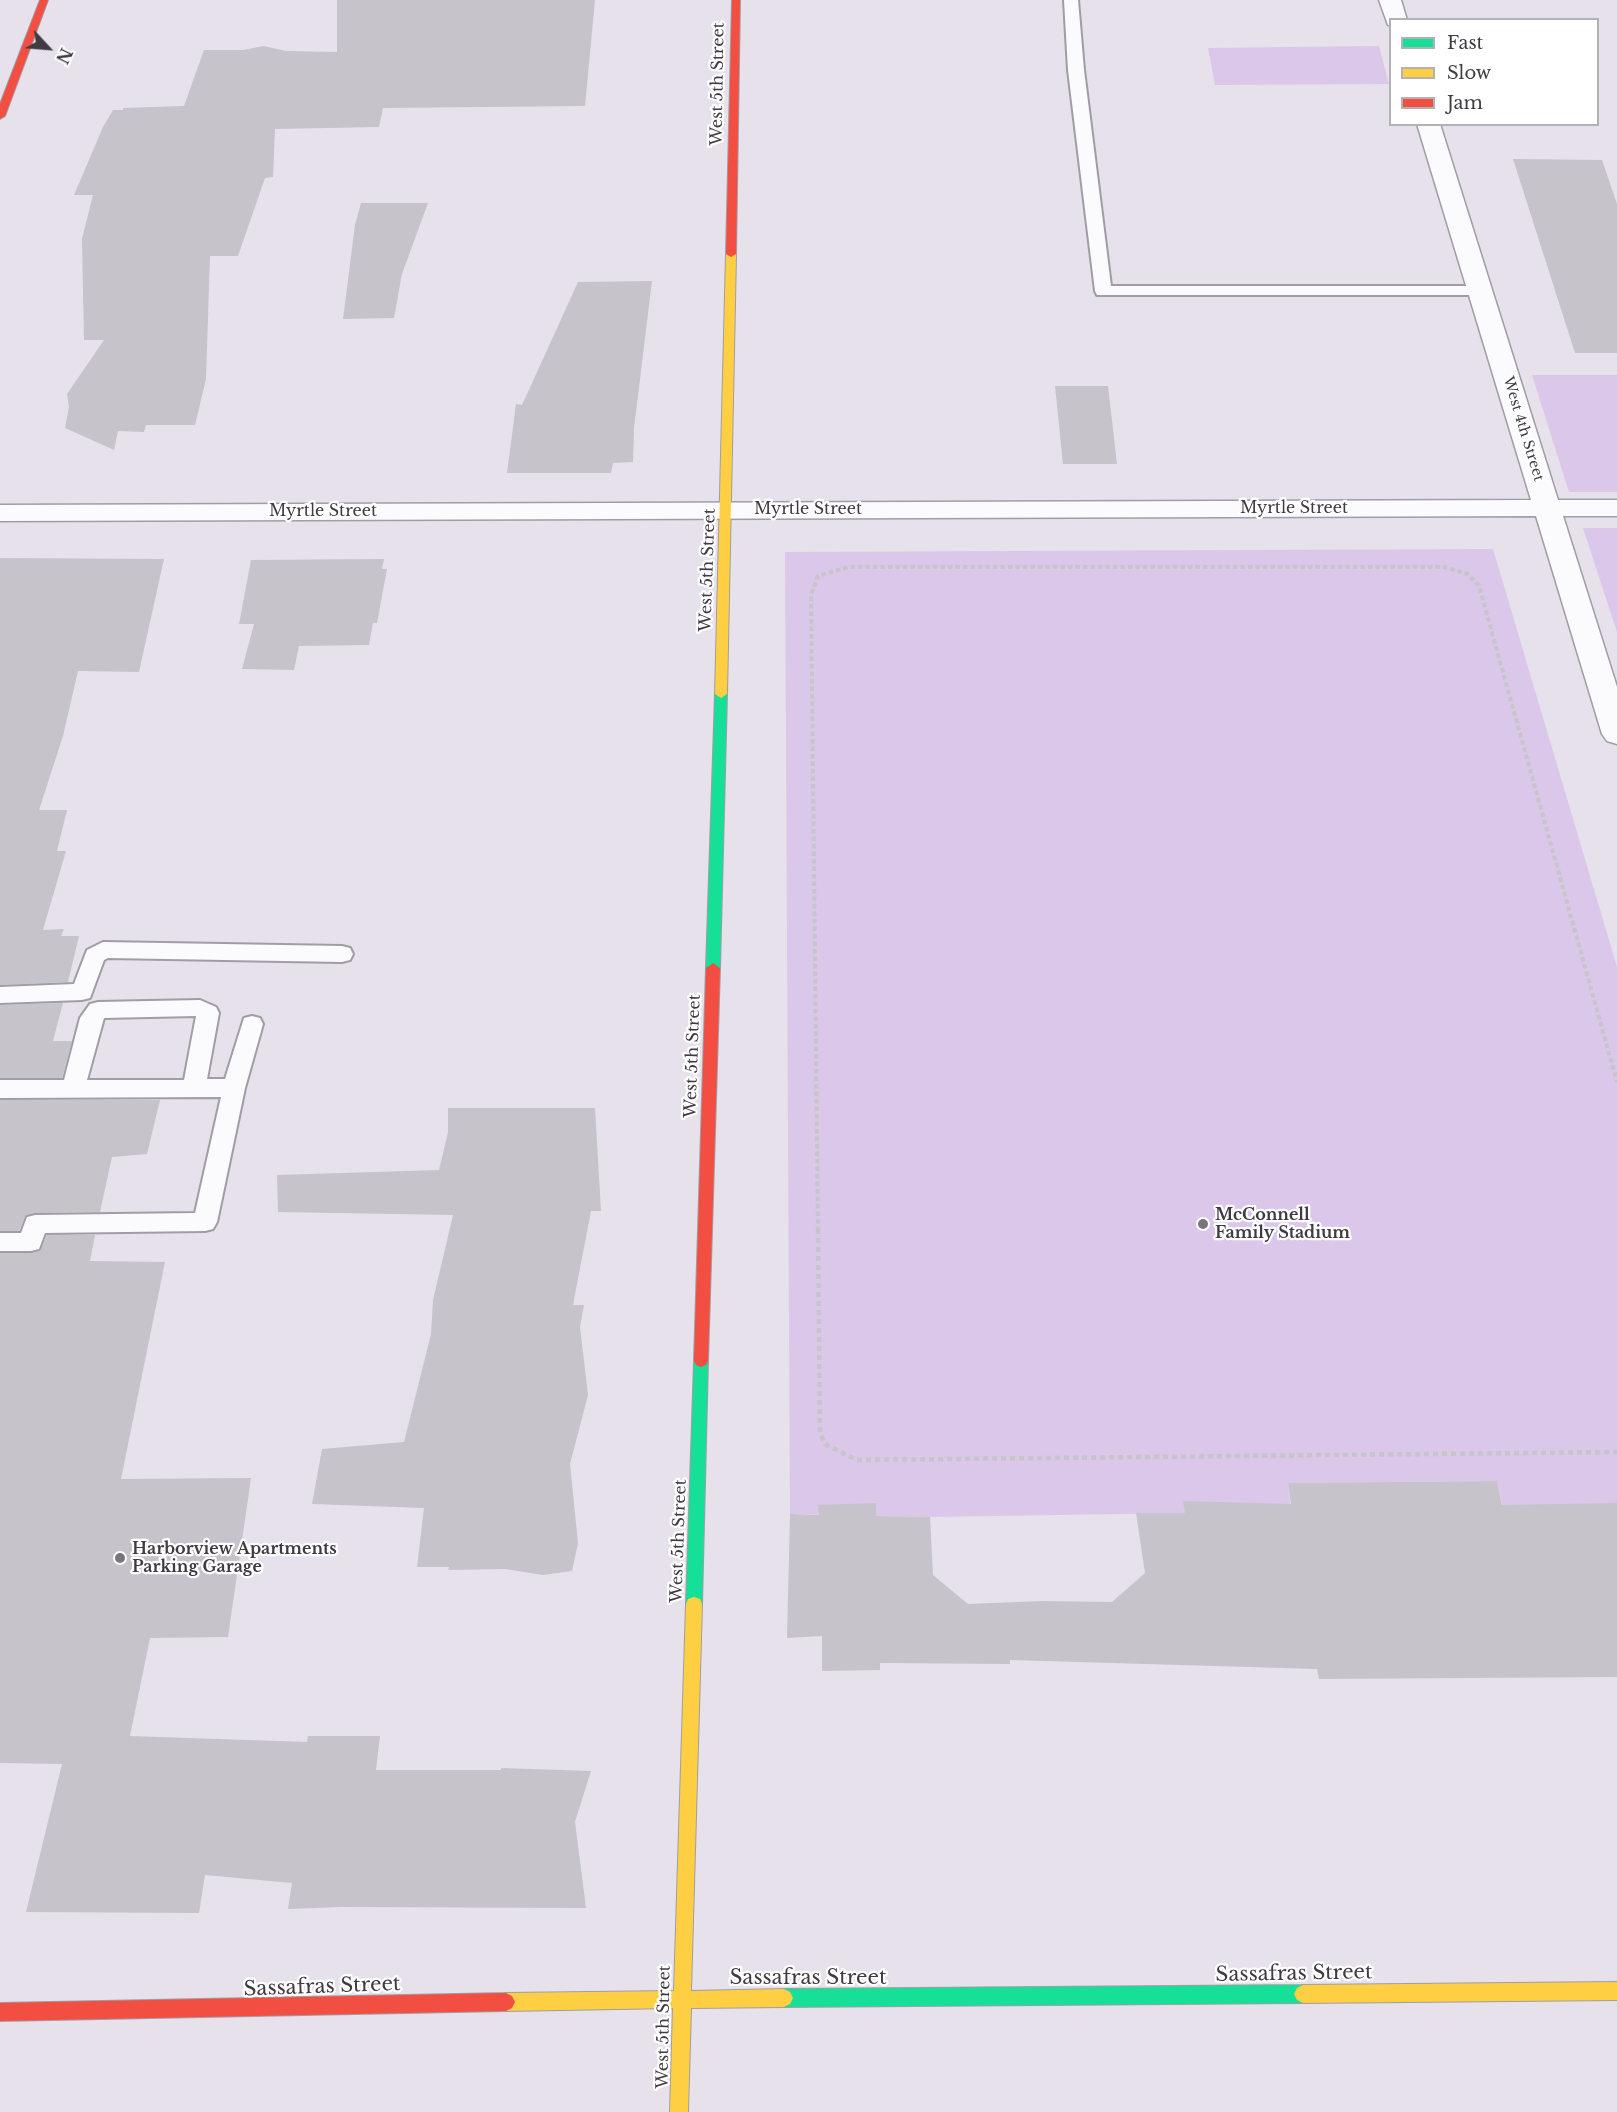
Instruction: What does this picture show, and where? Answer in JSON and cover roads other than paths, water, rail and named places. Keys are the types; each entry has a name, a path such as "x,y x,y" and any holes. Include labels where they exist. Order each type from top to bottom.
{"street":[{"path":"0,116 44,0"},
{"name":"West 5th Street","path":"679,2112 726,510 736,0"},
{"path":"1390,0 1395,18"},
{"name":"West 4th Street","path":"1429,126 1617,734"},
{"name":"Myrtle Street","path":"0,513 1617,508"},
{"name":"Sassafras Street","path":"0,2012 681,1999 1617,1991"}],"lane":[{"path":"1071,0 1076,70 1103,291 1480,291"},
{"path":"0,995 82,992 95,956 103,950 342,954"},
{"path":"73,1089 91,1018 98,1010 200,1008 208,1013 194,1088"},
{"path":"0,1242 31,1242 35,1224 205,1222 234,1088 252,1024"},
{"path":"0,1089 234,1088"}],"place":[{"name":"McConnell Family Stadium","path":"1203,1224"},
{"name":"Harborview Apartments Parking Garage","path":"120,1558"}]}
